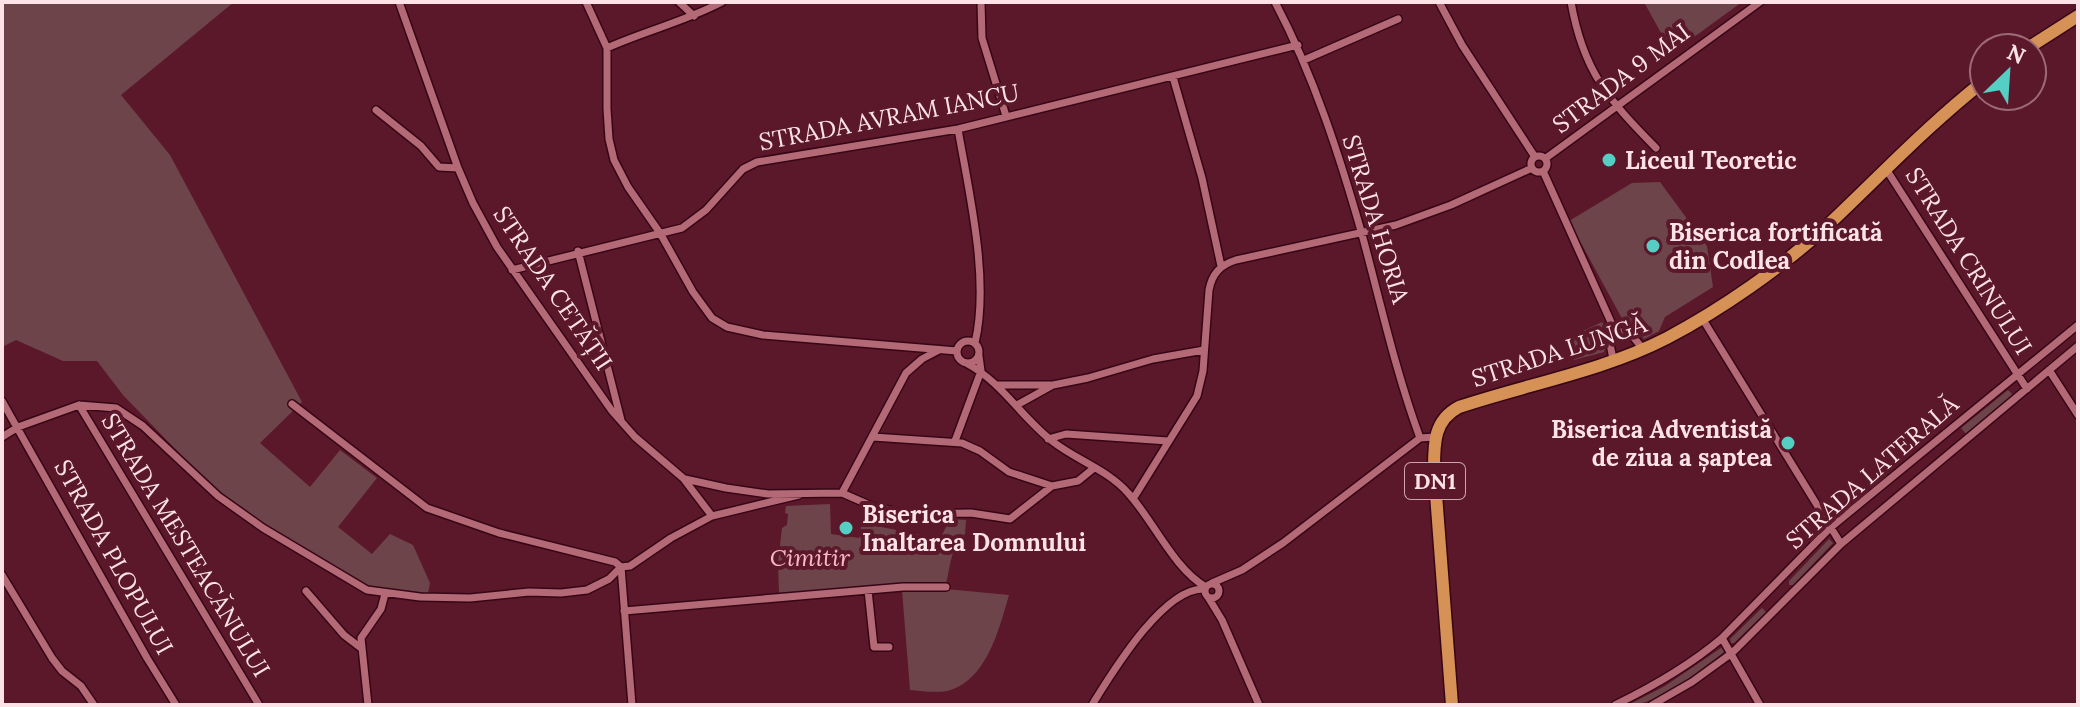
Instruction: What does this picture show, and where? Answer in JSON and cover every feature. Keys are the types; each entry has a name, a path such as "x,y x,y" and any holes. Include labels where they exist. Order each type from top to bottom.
{"highway":[{"path":"2048,35 2078,16"},
{"name":"STRADA LUNGĂ","path":"1435,437 1444,418 1459,407 1643,349 1702,318 1825,228 1968,94"},
{"name":"DN1","path":"1435,437 1436,518 1452,705"}],"street":[{"name":"STRADA CETĂȚII","path":"399,2 458,168 482,220 512,270 621,422 683,478 712,516"},
{"path":"586,2 607,48 607,109 614,160 705,310 727,327 795,339 957,351"},
{"path":"679,2 694,16"},
{"path":"607,48 694,16 722,2"},
{"path":"981,2 982,38 1006,116"},
{"name":"STRADA HORIA","path":"1275,2 1304,60 1362,234 1408,406 1420,438"},
{"path":"1439,2 1462,45 1535,157"},
{"path":"1571,2 1584,54 1615,106 1656,148"},
{"name":"STRADA 9 MAI","path":"1546,158 1760,2"},
{"path":"1304,60 1398,19"},
{"name":"STRADA AVRAM IANCU","path":"512,270 578,251 672,232 694,221 743,169 757,162 958,129 1298,45"},
{"path":"1173,77 1202,178 1221,266"},
{"path":"376,110 421,146 439,167 458,168"},
{"path":"958,129 979,272 980,313 975,343"},
{"path":"1540,155 1546,158 1548,166 1543,171 1532,168 1535,157 1540,155"},
{"path":"1133,499 1197,396 1202,378 1210,285 1221,266 1236,260 1396,225 1451,205 1532,168"},
{"name":"STRADA CRINULUI","path":"1886,169 2027,389"},
{"path":"1543,171 1615,331 1610,344 1613,359"},
{"path":"578,251 621,422"},
{"path":"1702,318 1841,544"},
{"name":"STRADA LATERALĂ","path":"1615,705 1682,669 1722,638 1830,528 2078,325"},
{"path":"1615,331 1630,333 1643,349"},
{"path":"955,441 981,371 979,349 969,341 962,343 957,351 959,358 981,371 997,385 1048,439 1119,483 1193,579 1208,589 1259,705"},
{"name":"STRADA LATERALĂ","path":"1652,705 1692,682 1732,653 1841,544 2078,346"},
{"path":"842,493 906,373 922,359 941,349"},
{"path":"997,385 1053,385 1172,354 1204,350"},
{"path":"966,363 975,361 979,356"},
{"path":"2049,370 2078,415"},
{"path":"1017,405 1053,385"},
{"name":"STRADA PLOPULUI","path":"2,401 176,705"},
{"path":"292,404 427,508 499,533 615,562 621,567 632,705"},
{"path":"2,437 18,427 79,405 106,405 129,415 207,487 263,528 360,587 385,594 470,598 529,592 576,592 600,584 621,567 630,566 671,538 712,516 799,495"},
{"name":"STRADA MESTEACĂNULUI","path":"79,405 259,705"},
{"path":"1048,439 1066,434 1168,441"},
{"path":"873,437 955,441 980,451 1009,472 1052,486"},
{"path":"1208,589 1292,537 1420,438 1435,437"},
{"name":"STRADA CETĂȚII","path":"683,478 726,488 799,495 842,493 874,507 907,514 971,513 1010,519 1052,486 1072,484 1094,468"},
{"path":"1208,589 1212,598 1219,594 1235,573"},
{"path":"2,575 57,665 81,686 94,705"},
{"path":"1092,705 1160,611 1188,592 1218,585 1222,620"},
{"path":"624,611 868,590 946,587"},
{"path":"868,590 874,647 889,647"},
{"path":"306,591 344,635 361,648"},
{"path":"368,705 361,648 363,633 379,613 385,594"},
{"path":"1722,638 1760,705"}],"green space":[{"path":"2,2 234,2 121,95 170,155 302,402 260,443 310,487 340,450 377,478 338,527 372,554 390,534 413,545 430,583 428,593 384,591 364,586 268,527 214,489 123,395 97,361 63,361 16,340 2,347"},
{"path":"1644,2 1742,2 1672,53"},
{"path":"1660,182 1707,246 1713,287 1665,317 1659,331 1644,339 1635,328 1625,324 1569,221 1632,183"},
{"path":"1602,322 1609,333 1604,352 1574,360 1564,340"},
{"path":"2008,390 2013,395 1966,434 1961,428"},
{"name":"Cimitir","path":"830,504 831,534 859,538 862,523 940,539 950,519 966,520 965,534 954,550 946,584 901,584 779,593 778,563 782,528 787,525 786,506"},
{"path":"1829,539 1833,543 1793,585 1789,585 1789,581"},
{"path":"946,589 1009,595 989,652 972,677 947,691 910,690 902,590"},
{"path":"1762,608 1766,612 1731,643 1730,639"},
{"path":"1721,648 1723,653 1665,694 1640,704 1628,705 1665,686"}],"place":[{"name":"Liceul Teoretic","path":"1609,160"},
{"name":"Biserica fortificată din Codlea","path":"1653,246"},
{"name":"Biserica Adventistă de ziua a șaptea","path":"1788,443"},
{"name":"Biserica Inaltarea Domnului","path":"846,528"}]}
